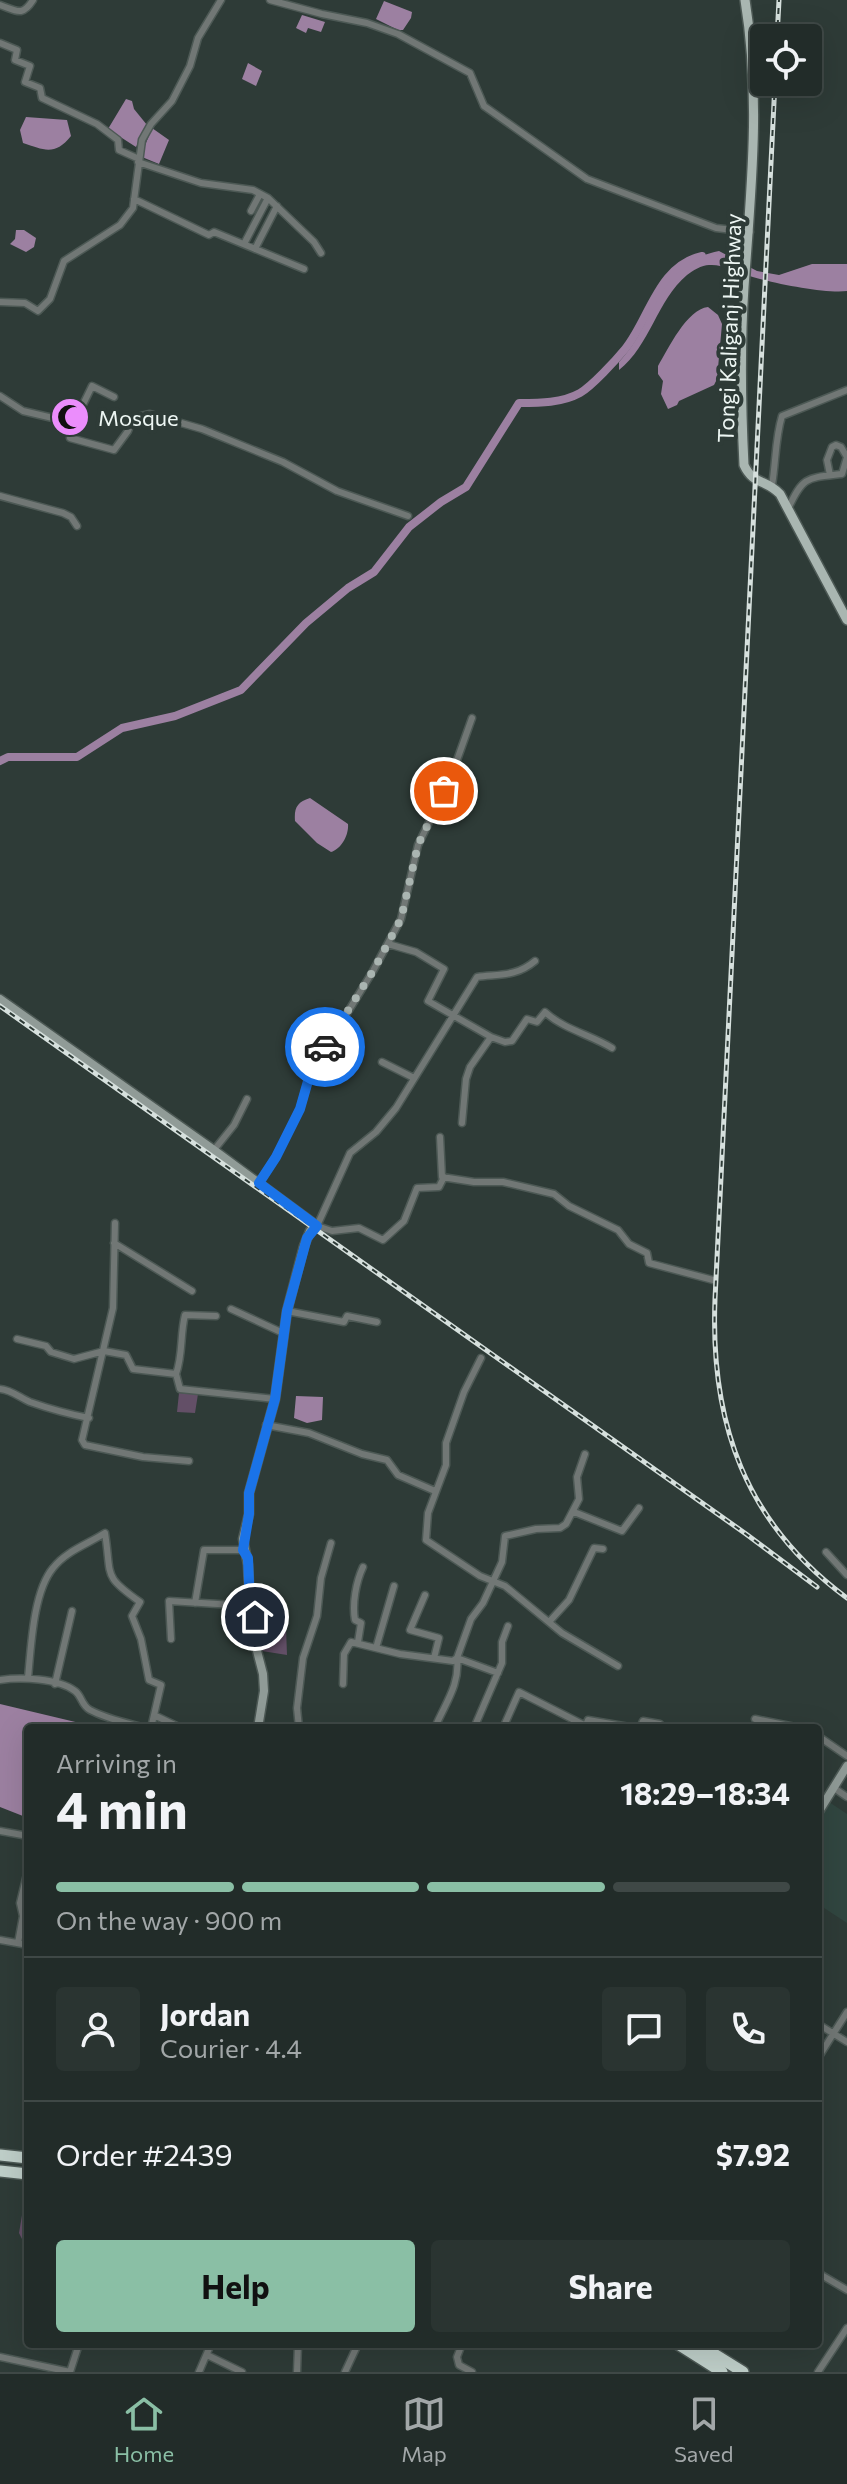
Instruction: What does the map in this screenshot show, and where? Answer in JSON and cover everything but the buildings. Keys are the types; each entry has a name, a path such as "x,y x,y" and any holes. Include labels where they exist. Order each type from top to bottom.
{"highway":[{"path":"0,2155 24,2158"},
{"path":"0,2171 24,2174"},
{"path":"684,2348 722,2372"},
{"path":"704,2348 743,2372"},
{"path":"715,2348 752,2372"}],"main road":[{"name":"Tongi Kaliganj Highway","path":"745,0 755,77 750,232 744,286 744,465 748,475 756,482 772,485 780,494 847,620"}],"street":[{"path":"0,5 24,11 33,0"},
{"path":"0,302 25,303 38,311 50,299 64,261 120,225 133,208 142,140 151,124 172,101 190,66 198,38 221,0"},
{"path":"270,0 367,23 398,34 470,73 484,106 587,179 716,228 750,232"},
{"path":"0,43 17,50 15,60 30,66 25,82 40,88 42,98 97,124 118,140 119,150 138,161 201,183 253,190 277,206 314,242 321,253"},
{"path":"251,211 260,194"},
{"path":"244,244 268,198"},
{"path":"134,199 209,235 214,232 304,269"},
{"path":"255,249 277,206"},
{"path":"114,397 92,386 70,438 114,450 133,418 150,414 202,429 283,462 337,491 408,516"},
{"path":"772,485 774,449 782,416 847,390"},
{"path":"0,396 23,411 74,423"},
{"path":"788,509 801,483 808,479 842,474 847,457 836,445 832,447 827,460 830,475"},
{"path":"0,496 63,513 71,517 77,526"},
{"path":"259,1183 300,1109 314,1060 330,1041 401,919 418,845 451,777 472,718"},
{"path":"388,944 416,952 444,969 428,999 491,1037 512,1041 527,1019 537,1022 545,1012 562,1025 586,1033 612,1048"},
{"path":"259,1724 263,1703 263,1674 256,1647 256,1620 250,1606 248,1558 243,1550 249,1493 275,1399 287,1311 307,1238 317,1226 350,1153 376,1132 396,1108 479,975 504,977 521,972 535,961"},
{"path":"0,999 317,1226 332,1231 359,1228 383,1240 404,1221 417,1188 439,1187 444,1177"},
{"path":"462,1123 470,1067 491,1037"},
{"path":"382,1062 414,1078"},
{"path":"214,1150 234,1125 247,1099"},
{"path":"440,1137 441,1173 444,1177 474,1182 503,1182 554,1194 569,1206 618,1230 629,1244 647,1253 649,1263 713,1280"},
{"path":"115,1223 113,1308 82,1440 85,1445 143,1457 189,1461"},
{"path":"114,1243 192,1291"},
{"path":"231,1309 283,1333"},
{"path":"287,1311 344,1322 347,1316 377,1322"},
{"path":"216,1316 185,1315 176,1374 180,1389 275,1399"},
{"path":"17,1339 46,1346 51,1352 74,1359 104,1351 126,1355 133,1369 176,1374"},
{"path":"481,1358 446,1443 446,1465 428,1513 426,1540 493,1582 515,1592 571,1640 618,1666"},
{"path":"0,1389 8,1389 63,1414 89,1418"},
{"path":"266,1425 309,1433 362,1454 387,1460 398,1475 435,1491"},
{"path":"438,1724 451,1698 458,1674 457,1658 471,1619 483,1603 502,1562 505,1536 536,1529 560,1528 566,1524 579,1499 577,1477 585,1454"},
{"path":"574,1512 622,1531 639,1508"},
{"path":"28,1678 41,1593 47,1579 53,1568 71,1552 105,1533 109,1575 120,1590 140,1602 132,1616 141,1639 149,1680 161,1685 152,1724"},
{"path":"299,1724 297,1708 303,1658 317,1616 321,1578 331,1543"},
{"path":"549,1622 569,1600 594,1548 603,1549"},
{"path":"195,1603 204,1550 243,1550"},
{"path":"826,1552 847,1575"},
{"path":"358,1642 361,1623 354,1616 363,1567"},
{"path":"376,1648 394,1586"},
{"path":"425,1595 410,1630 439,1638 434,1658"},
{"path":"171,1639 169,1601 250,1606"},
{"path":"55,1684 72,1611"},
{"path":"476,1724 502,1663 502,1642 508,1626"},
{"path":"343,1684 346,1645 351,1642 410,1656 453,1661 457,1658 498,1673"},
{"path":"0,1680 28,1678 74,1689 84,1706 92,1711 133,1724"},
{"path":"505,1724 519,1692 579,1724"},
{"path":"154,1715 173,1724"},
{"path":"586,1724 593,1719 607,1724"},
{"path":"755,1719 780,1724"},
{"path":"641,1724 643,1721 660,1724"},
{"path":"822,1740 847,1756"},
{"path":"822,1807 847,1766"},
{"path":"834,1788 847,1797"},
{"path":"0,1831 24,1835"},
{"path":"18,1943 24,1886"},
{"path":"0,1940 24,1944"},
{"path":"822,2052 847,2012"},
{"path":"822,2026 847,2042"},
{"path":"822,2275 847,2290"},
{"path":"818,2372 847,2328"},
{"path":"0,2357 70,2372 78,2348"},
{"path":"199,2372 210,2348"},
{"path":"297,2372 298,2348"},
{"path":"345,2372 356,2348"},
{"path":"460,2348 457,2357 459,2365 472,2372"},
{"path":"207,2355 242,2372"}],"shaded area":[{"path":"384,1 412,12 403,30 376,19"},
{"path":"302,15 325,22 321,32 308,28 306,33 296,28"},
{"path":"248,63 262,71 256,86 242,79"},
{"path":"126,99 132,101 134,109 147,125 136,147 108,129"},
{"path":"26,117 67,120 71,136 60,147 49,150 23,143 20,130"},
{"path":"152,128 169,140 159,164 142,157"},
{"path":"16,230 24,230 36,238 34,247 26,252 10,244 15,239"},
{"path":"719,251 757,271 779,275 812,264 847,264 847,291 795,287 723,266 703,266 689,273 677,285 638,349 619,370 619,362 632,346 668,281 697,258"},
{"path":"708,307 718,315 722,324 717,379 714,385 668,409 661,394 663,381 658,374 658,366 686,322 700,309"},
{"path":"310,798 348,824 344,841 331,852 295,821 297,806"},
{"path":"179,1393 198,1394 195,1413 177,1412"},
{"path":"296,1396 323,1397 322,1420 307,1423 294,1418"},
{"path":"261,1626 286,1627 287,1655 262,1651"},
{"path":"0,1704 84,1724 24,1724 24,1816 0,1807"},
{"path":"826,1800 847,1814 847,1923 822,1907 822,1806"},
{"path":"24,2203 24,2243 19,2233"}],"waterway":[{"path":"0,761 8,757 77,757 122,728 175,716 241,690 306,623 348,588 374,572 409,527 466,487 519,403 558,401 585,390 625,349 656,295 675,270 687,261 702,256"}],"railway":[{"path":"778,24 779,0"},
{"path":"774,96 715,1344 719,1387 728,1428 741,1467 759,1503 783,1537 812,1569 847,1598"},
{"path":"0,1006 817,1587"}],"way so far":[{"path":"325,1047 373,971 401,919 418,845 444,791"}],"place":[{"name":"Mosque","path":"70,417"}],"route":[{"path":"255,1617 250,1606 248,1558 243,1550 249,1493 275,1399 287,1311 307,1238 317,1226 259,1183 300,1109 314,1060 325,1047"}]}
